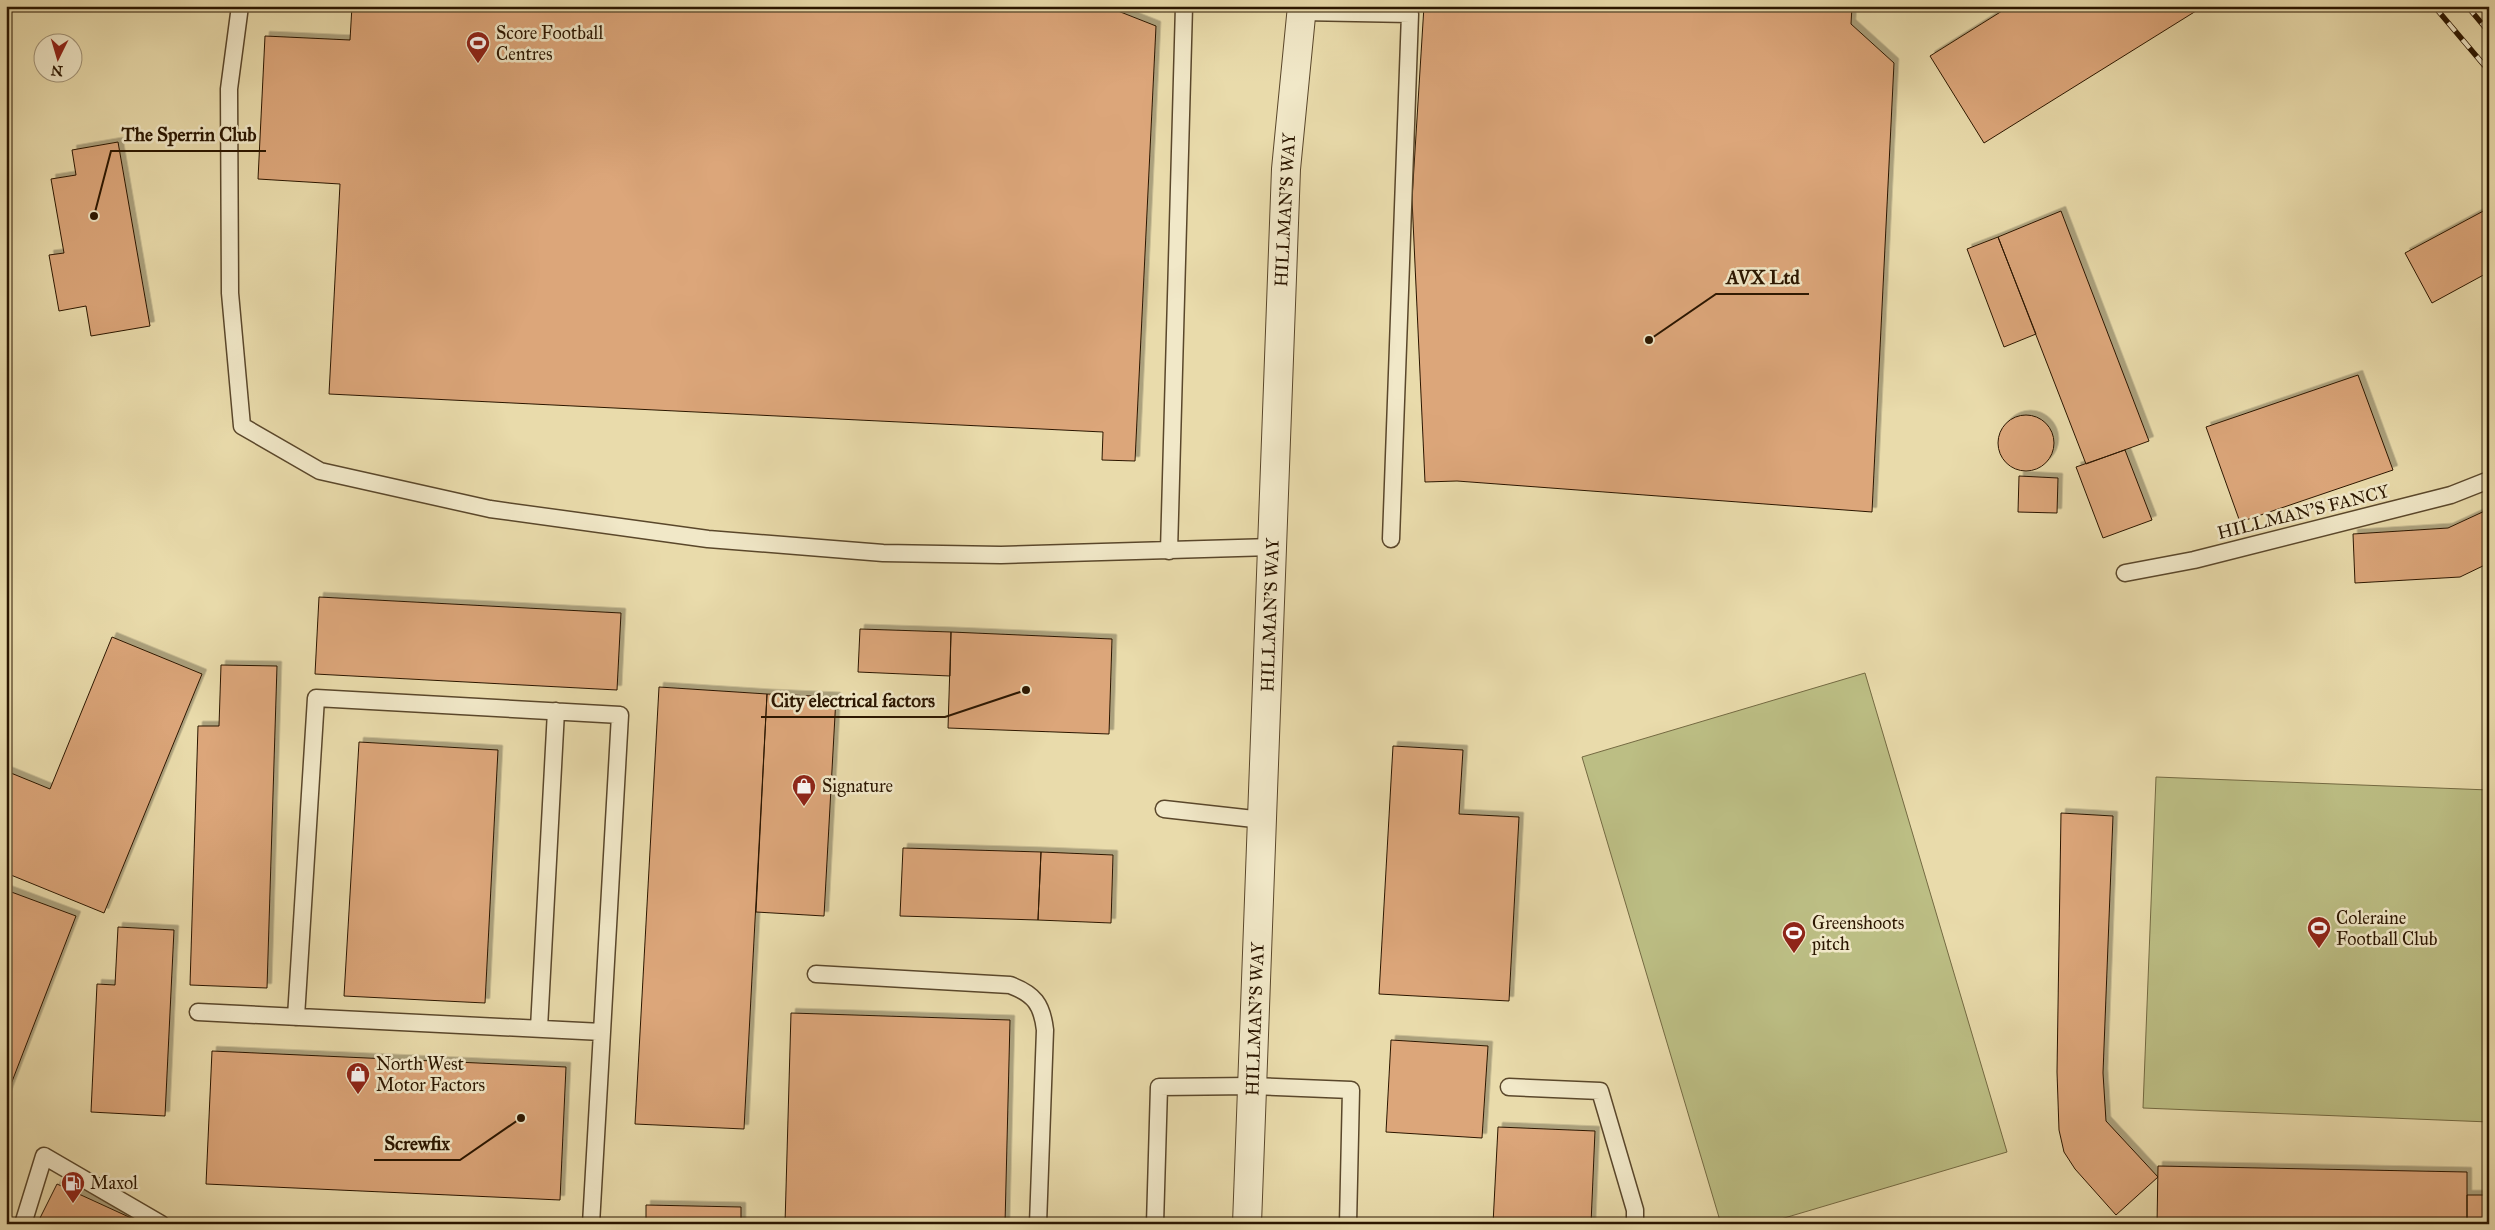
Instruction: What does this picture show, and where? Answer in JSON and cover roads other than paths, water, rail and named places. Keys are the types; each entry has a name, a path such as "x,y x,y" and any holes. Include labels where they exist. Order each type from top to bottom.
{"street":[{"name":"HILLMAN'S WAY","path":"1247,1224 1286,169 1302,9"}],"lane":[{"path":"240,6 229,98 230,293 242,426 320,471 490,509 699,538 883,553 1001,555 1273,547"},
{"path":"1169,551 1184,6"},
{"path":"1302,9 1410,14 1391,540"},
{"name":"HILLMAN'S FANCY","path":"2125,573 2194,560 2423,502 2452,494 2489,480"},
{"path":"296,1017 316,698 620,715 591,1224"},
{"path":"539,1028 556,711"},
{"path":"1164,809 1263,820"},
{"path":"816,974 1010,985 1025,991 1034,999 1044,1017 1045,1030 1038,1224"},
{"path":"198,1012 602,1032"},
{"path":"1155,1224 1159,1088 1252,1086 1351,1090 1348,1224"},
{"path":"1509,1087 1600,1091 1636,1210 1635,1224"},
{"path":"23,1224 44,1156 161,1224"}],"railway":[{"path":"2434,6 2489,71"},
{"path":"2467,6 2489,32"}],"place":[{"name":"Score Football Centres","path":"478,64"},
{"name":"The Sperrin Club","path":"94,216"},
{"name":"AVX Ltd","path":"1649,340"},
{"name":"City electrical factors","path":"1026,690"},
{"name":"Signature","path":"804,807"},
{"name":"Coleraine Football Club","path":"2319,949"},
{"name":"Greenshoots pitch","path":"1794,954"},
{"name":"North West Motor Factors","path":"358,1095"},
{"name":"Screwfix","path":"521,1118"},
{"name":"Maxol","path":"73,1204"}]}
